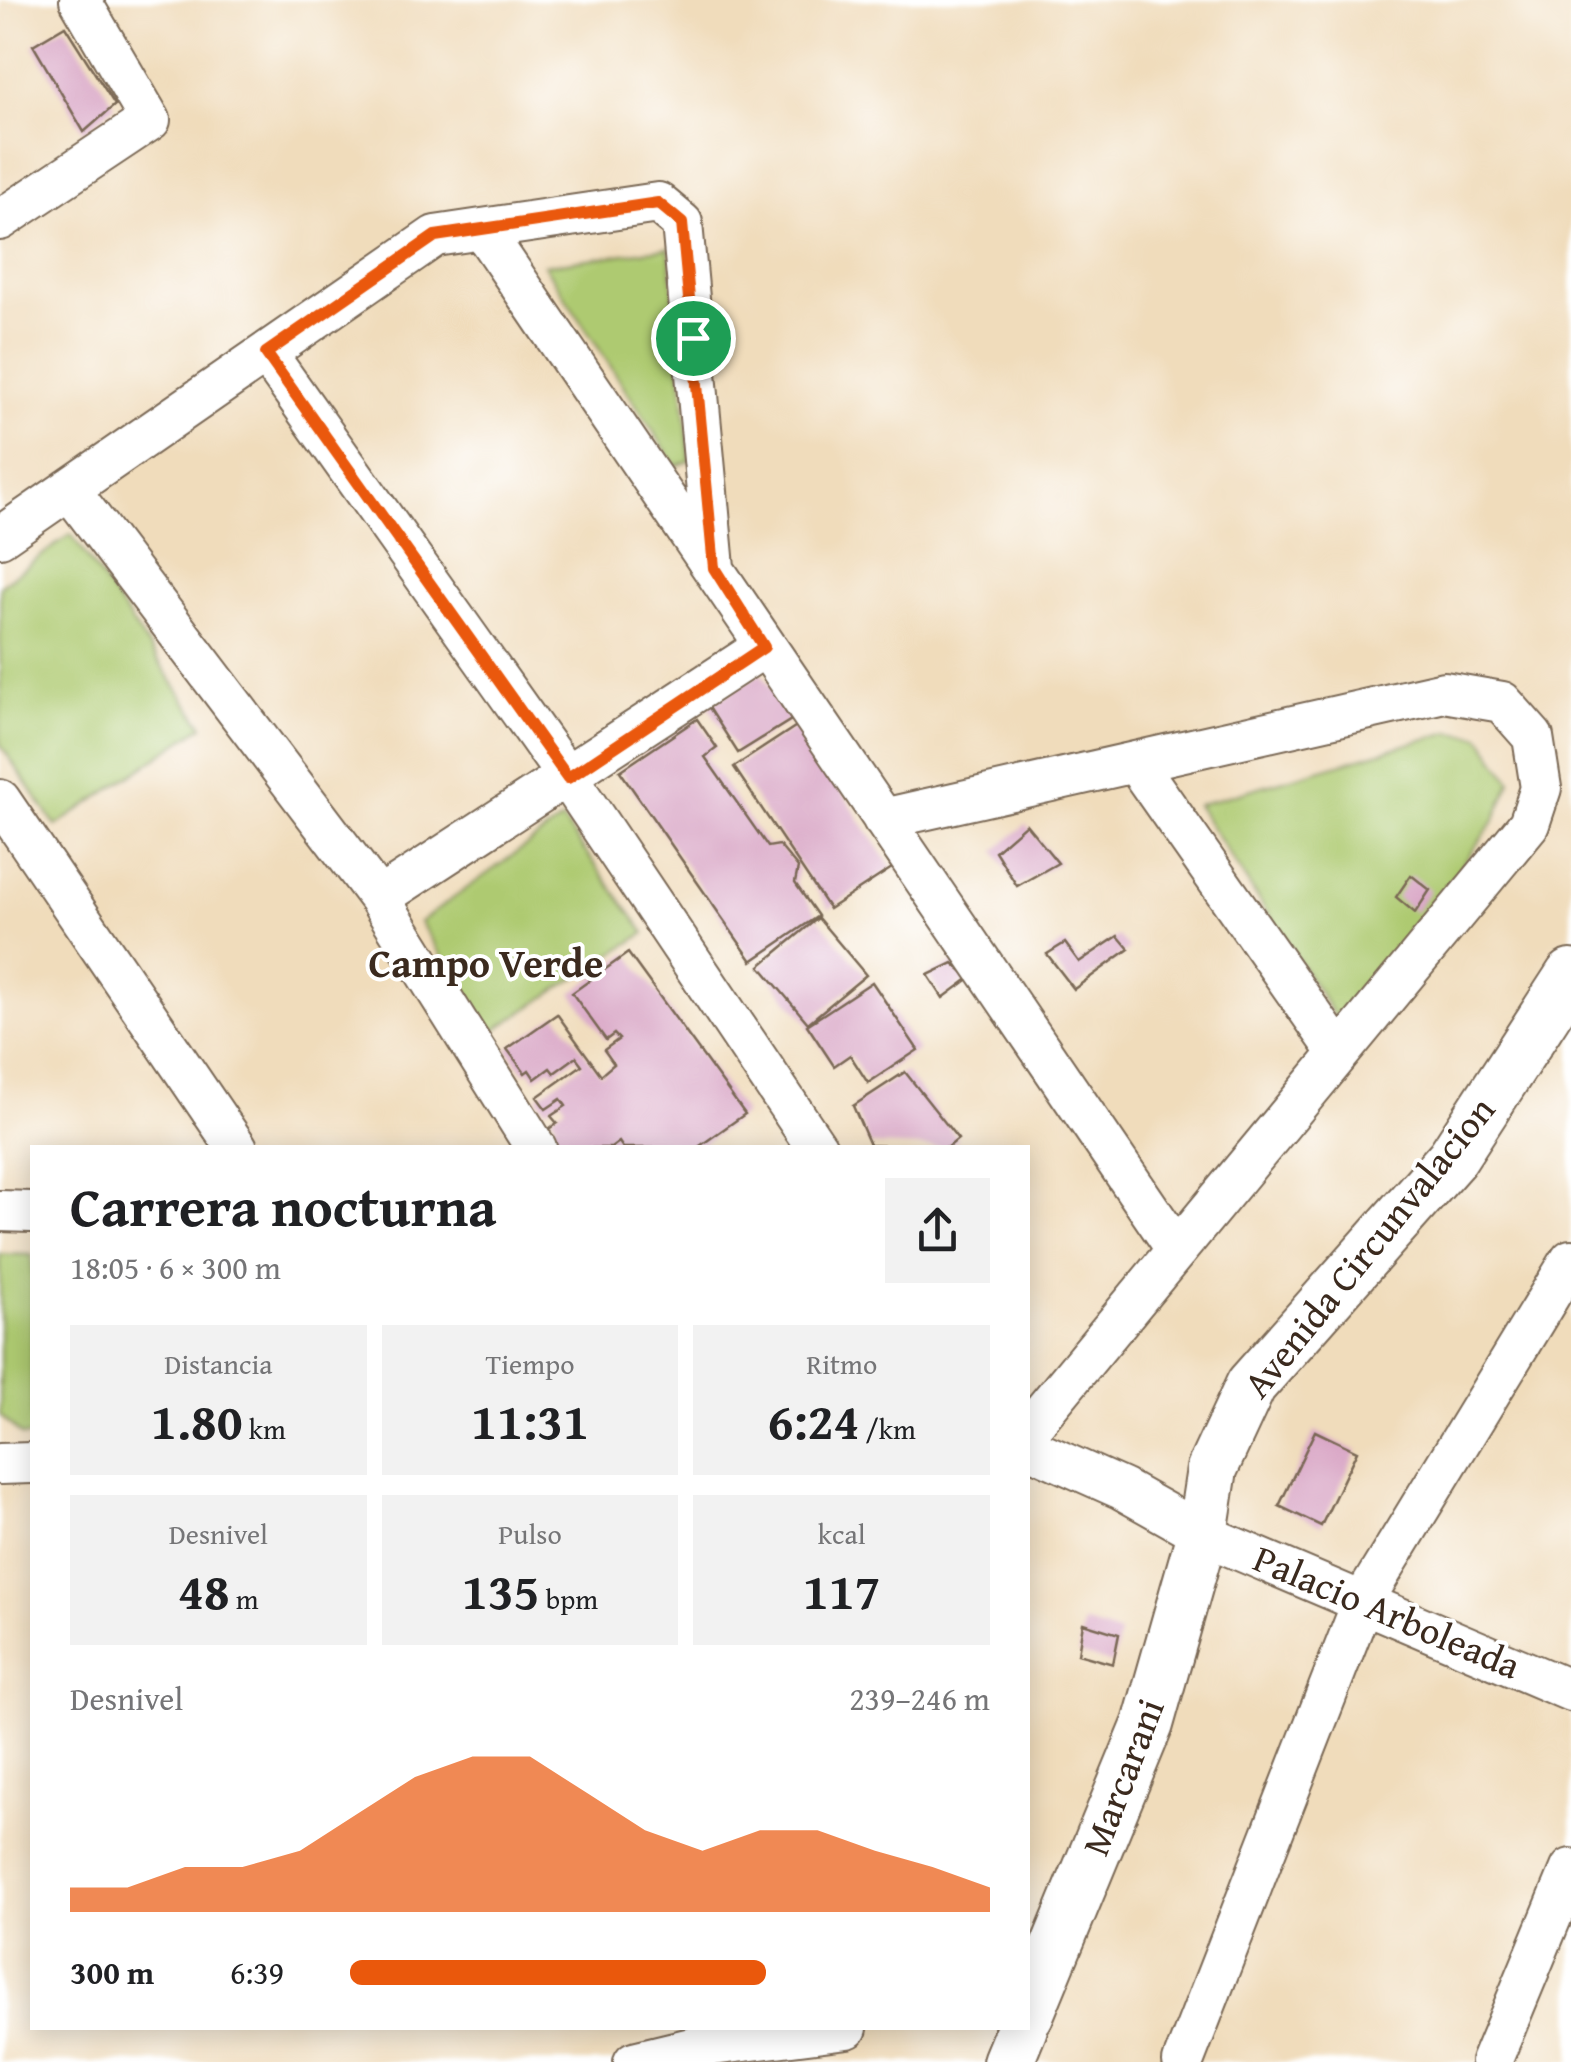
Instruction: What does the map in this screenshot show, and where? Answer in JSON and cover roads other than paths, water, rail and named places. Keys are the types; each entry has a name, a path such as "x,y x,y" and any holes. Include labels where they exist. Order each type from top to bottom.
{"main road":[{"name":"Avenida Circunvalacion","path":"1202,1534 1212,1469 1251,1386 1452,1158 1571,975"},
{"name":"Marcarani","path":"1030,2010 1148,1724 1202,1534"},
{"path":"1008,2062 1021,2030"}],"street":[{"path":"0,220 150,120 80,0"},
{"path":"0,537 435,236 658,203 682,223 714,568"},
{"path":"482,229 1177,1250"},
{"path":"266,353 568,778 814,1145"},
{"path":"70,489 379,898 534,1145"},
{"path":"379,898 764,647"},
{"path":"883,819 1444,692 1502,702 1533,737 1541,788 1529,824 1030,1428"},
{"path":"1135,762 1339,1054"},
{"path":"0,800 235,1145"},
{"path":"0,1211 30,1212"},
{"path":"1183,2062 1363,1601 1571,1260"},
{"name":"Palacio Arboleada","path":"1030,1448 1122,1489 1202,1534 1571,1690"},
{"path":"0,1464 30,1463"},
{"path":"1491,2062 1571,1869"},
{"path":"634,2062 696,2047 830,2030"}],"district":[{"name":"Campo Verde","path":"486,963"}]}
